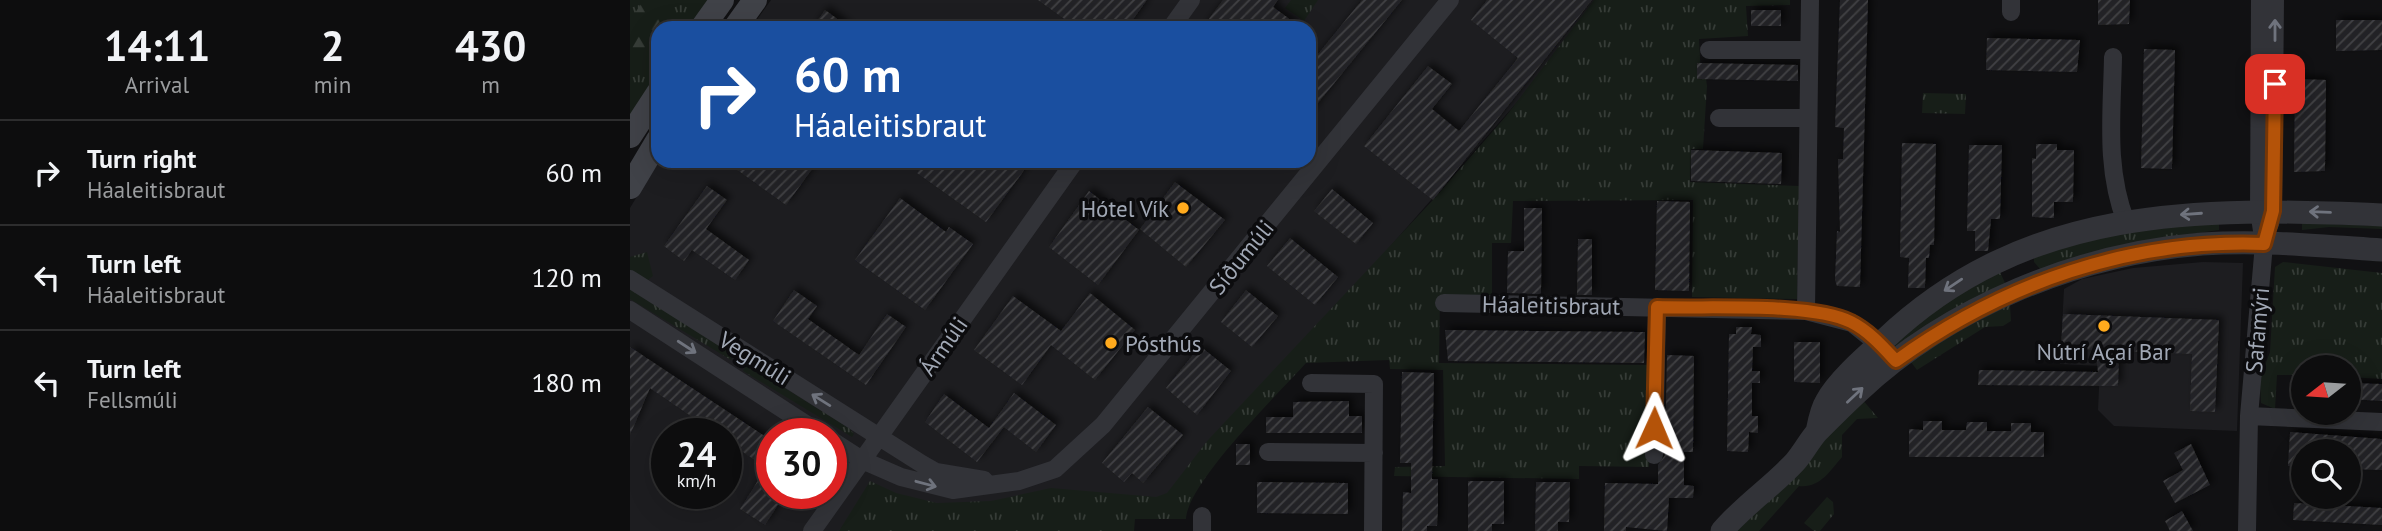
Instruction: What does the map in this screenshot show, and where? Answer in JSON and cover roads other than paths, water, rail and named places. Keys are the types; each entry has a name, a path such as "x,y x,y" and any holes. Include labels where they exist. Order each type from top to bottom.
{"main road":[{"path":"707,21 722,0"},
{"path":"740,21 755,0"},
{"path":"630,136 651,104"},
{"path":"630,187 651,152"}],"street":[{"path":"1176,21 1191,0"},
{"name":"Síðumúli","path":"1316,164 1450,0"},
{"path":"1806,311 1810,0"},
{"path":"2260,0 2266,211"},
{"path":"2266,211 2275,0"},
{"path":"1709,50 1809,50"},
{"path":"2113,57 2111,168 2113,188 2126,222"},
{"path":"1719,118 1808,118"},
{"name":"Ármúli","path":"812,531 1070,168"},
{"name":"Síðumúli","path":"862,460 901,477 953,490 1009,482 1055,469 1098,431 1313,168"},
{"path":"1817,432 1825,402 1880,343 1933,298 1997,259 2047,241 2126,222 2165,216 2266,211 2382,215"},
{"name":"Safamýri","path":"2247,531 2249,416 2266,211"},
{"path":"1722,531 1742,509 1797,460 1817,432 1860,390 1896,361 1941,331 1995,301 2067,270 2172,247 2264,244 2382,250"},
{"name":"Vegmúli","path":"630,279 879,437"},
{"name":"Háaleitisbraut","path":"1444,303 1806,311 1852,323 1880,343 1896,361"},
{"path":"1654,455 1657,307"},
{"name":"Vegmúli","path":"630,310 796,418"},
{"path":"1311,383 1374,384 1373,531"},
{"path":"2249,416 2382,422"},
{"name":"Síðumúli","path":"879,437 936,472 1009,482"},
{"path":"847,450 862,460"},
{"path":"1268,452 1374,453"}],"place":[{"name":"Hótel Vík","path":"1183,208"},
{"name":"Nútrí Açaí Bar","path":"2104,326"},
{"name":"Pósthús","path":"1111,343"}]}
